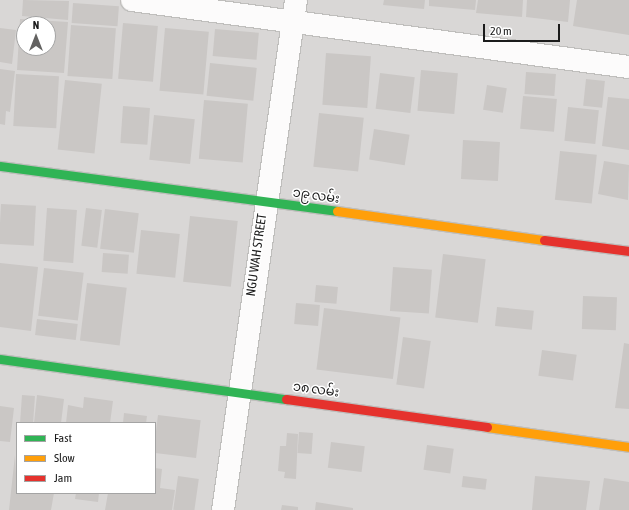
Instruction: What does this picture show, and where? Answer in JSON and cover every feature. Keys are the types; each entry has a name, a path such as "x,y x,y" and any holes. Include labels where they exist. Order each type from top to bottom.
{"street":[{"path":"132,0 629,67"},
{"name":"NGU WAH STREET","path":"223,510 265,202 296,0"},
{"name":"၁၉ လမ်း","path":"0,166 629,251"},
{"name":"၁၈ လမ်း","path":"0,359 629,447"}],"shaded area":[{"path":"0,0 629,0 629,510 0,510"}],"building":[{"path":"23,0 69,1 68,20 56,19 56,16 22,16"},
{"path":"384,0 425,0 424,9 383,5"},
{"path":"429,0 476,0 475,10 429,6"},
{"path":"478,0 523,0 522,17 476,13"},
{"path":"527,0 570,0 568,22 526,17"},
{"path":"577,0 629,0 629,35 573,26"},
{"path":"73,3 119,6 117,26 72,23"},
{"path":"56,21 68,22 64,73 17,70 18,56 56,56"},
{"path":"123,23 158,26 153,82 118,79"},
{"path":"71,25 116,28 112,79 67,76"},
{"path":"0,28 16,30 12,64 0,62"},
{"path":"165,28 209,32 203,95 160,91"},
{"path":"215,29 259,33 256,60 213,56"},
{"path":"326,53 371,56 367,108 322,105"},
{"path":"210,63 257,68 253,101 207,96"},
{"path":"0,69 15,71 10,112 6,111 5,125 0,124"},
{"path":"421,70 458,73 454,114 417,111"},
{"path":"526,72 556,74 554,96 524,94"},
{"path":"380,73 415,77 410,113 376,109"},
{"path":"16,74 59,76 56,128 13,126"},
{"path":"586,79 605,81 602,108 583,106"},
{"path":"65,80 102,84 94,153 58,150"},
{"path":"487,85 507,88 503,113 483,110"},
{"path":"523,96 557,99 554,132 520,129"},
{"path":"608,97 629,99 629,150 602,146"},
{"path":"204,100 248,104 243,163 199,159"},
{"path":"123,106 150,108 147,145 120,143"},
{"path":"568,107 599,110 595,144 564,141"},
{"path":"319,113 364,118 358,171 313,167"},
{"path":"154,115 195,119 190,164 149,160"},
{"path":"374,129 410,135 405,165 369,160"},
{"path":"463,140 500,142 498,181 461,179"},
{"path":"560,151 597,155 592,204 555,200"},
{"path":"604,161 629,165 628,200 598,194"},
{"path":"1,204 36,206 34,246 0,244"},
{"path":"47,208 77,210 73,263 43,261"},
{"path":"86,208 102,210 97,248 81,246"},
{"path":"105,209 139,213 134,253 100,249"},
{"path":"190,216 238,221 231,287 183,282"},
{"path":"141,230 180,234 175,278 136,274"},
{"path":"103,253 129,255 128,274 102,272"},
{"path":"443,254 486,259 478,323 435,318"},
{"path":"0,263 38,267 31,331 0,327"},
{"path":"393,267 432,270 429,314 390,311"},
{"path":"44,268 84,273 78,321 38,316"},
{"path":"87,283 127,288 120,345 80,341"},
{"path":"316,285 338,287 336,304 315,302"},
{"path":"583,296 617,297 616,330 582,329"},
{"path":"296,303 320,305 318,326 294,324"},
{"path":"497,307 534,311 532,330 495,326"},
{"path":"324,308 400,317 393,379 316,370"},
{"path":"37,319 78,324 76,340 35,335"},
{"path":"403,337 431,341 424,388 396,385"},
{"path":"624,343 629,344 629,409 615,408"},
{"path":"542,350 577,355 573,381 538,376"},
{"path":"22,395 35,396 33,422 20,422"},
{"path":"37,395 64,399 61,422 34,422"},
{"path":"84,397 113,401 110,422 66,422 68,405 83,408"},
{"path":"0,406 14,408 10,442 0,441"},
{"path":"124,413 147,416 146,422 123,422"},
{"path":"158,415 201,420 196,458 156,453"},
{"path":"299,432 313,433 312,454 298,453"},
{"path":"287,433 298,434 296,479 284,478 285,472 278,471 280,446 286,446"},
{"path":"331,442 365,446 362,472 328,468"},
{"path":"427,445 454,449 450,474 424,470"},
{"path":"15,455 16,494 54,494 51,510 9,510"},
{"path":"156,468 162,469 160,488 175,490 172,510 105,510 108,494 156,494"},
{"path":"178,476 199,479 194,510 173,510"},
{"path":"463,476 487,479 485,490 462,487"},
{"path":"535,476 590,481 586,510 532,510"},
{"path":"604,478 629,482 629,510 599,510"},
{"path":"76,494 99,494 98,502 75,499"},
{"path":"316,502 353,508 353,510 315,510"},
{"path":"282,505 298,507 298,510 281,510"}],"traffic: fast":[{"path":"0,166 337,211"},
{"path":"0,359 286,399"}],"traffic: slow":[{"path":"337,211 544,240"},
{"path":"487,427 629,447"}],"traffic: jam":[{"path":"544,240 629,251"},
{"path":"286,399 487,427"}]}
